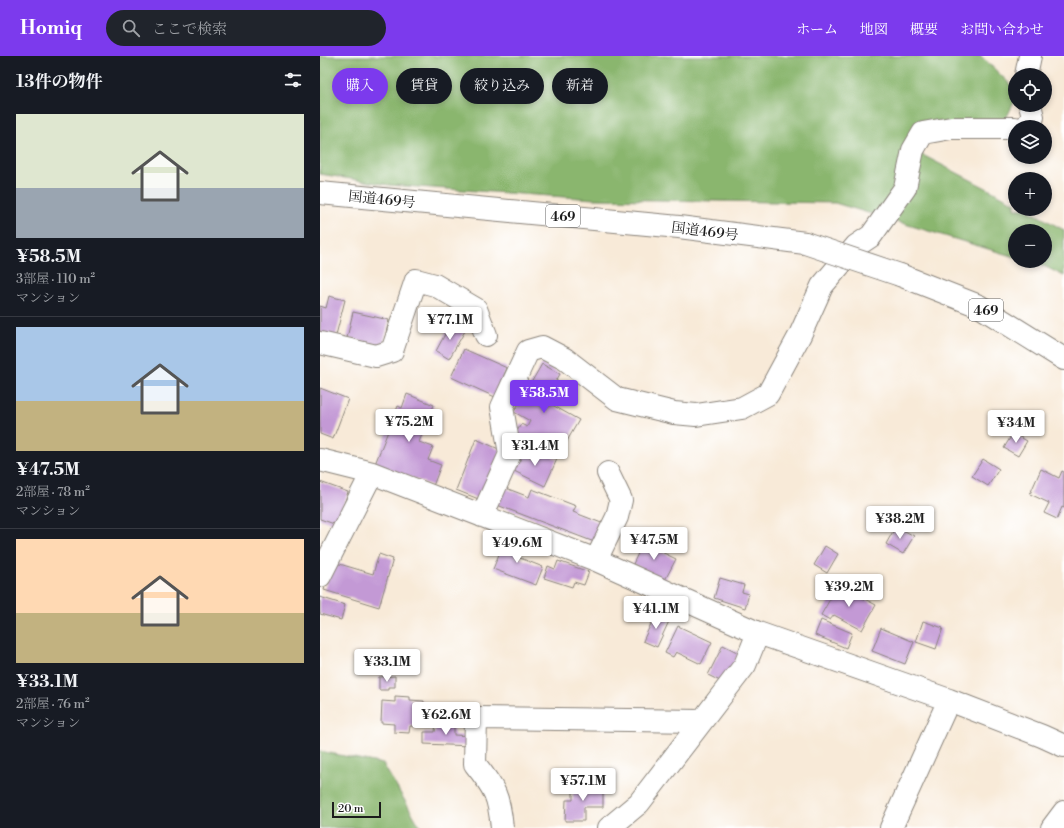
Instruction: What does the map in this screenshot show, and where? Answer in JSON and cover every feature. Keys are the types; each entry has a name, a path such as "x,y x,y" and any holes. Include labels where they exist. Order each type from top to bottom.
{"main road":[{"path":"1027,68 1030,56"},
{"path":"482,516 510,454 502,407 528,351 542,347 566,359 617,399 674,413 696,416 742,408 768,394 800,334 822,286 856,246 870,236 905,188 913,150 923,133 951,128 1008,128"},
{"name":"国道469号","path":"320,193 679,227 805,243 900,275 979,306 1064,359"},
{"path":"320,343 376,356 392,351 416,280 435,285 476,309 486,335"},
{"path":"320,460 372,473 596,560 758,634 948,700 1064,746"},
{"path":"320,576 372,473"},
{"path":"596,560 618,517 621,500 608,473"},
{"path":"609,828 639,803 745,665 758,634"},
{"path":"890,828 948,700"},
{"path":"502,828 499,803 493,786 475,764 476,718 701,721"},
{"path":"1052,828 1064,812"}],"green space":[{"path":"320,56 981,56 1008,82 1009,112 1000,131 929,132 913,150 1008,199 1008,216 1039,216 1064,230 1064,276 1048,268 1052,268 1052,224 1008,224 1008,255 835,203 594,199 389,185 320,174"},
{"path":"320,751 383,764 421,828 320,828"}],"building":[{"path":"329,296 345,300 335,339 320,336 320,306 326,308"},
{"path":"353,312 389,320 383,346 347,338"},
{"path":"451,323 465,331 449,359 436,351"},
{"path":"464,349 507,368 495,397 451,377"},
{"path":"542,364 560,374 545,401 579,420 559,455 526,436 523,443 514,437 521,424 527,427 530,421 514,412"},
{"path":"320,388 348,399 333,439 320,434"},
{"path":"407,394 434,405 419,442 433,447 428,460 441,465 433,486 375,464 398,406 402,408"},
{"path":"1013,433 1027,441 1018,456 1004,448"},
{"path":"476,439 501,450 481,500 456,490"},
{"path":"540,451 557,459 545,486 512,470 521,452 536,459"},
{"path":"983,459 999,469 988,486 972,476"},
{"path":"1041,469 1059,478 1062,471 1064,472 1064,508 1062,507 1057,519 1044,513 1049,503 1030,494"},
{"path":"320,482 348,492 337,525 320,519"},
{"path":"503,487 529,497 532,489 576,506 573,512 604,524 597,543 497,505"},
{"path":"896,526 914,536 903,554 886,544"},
{"path":"506,537 521,543 515,556 543,567 536,585 493,569"},
{"path":"643,543 676,559 665,580 633,564"},
{"path":"825,546 838,554 827,573 814,565"},
{"path":"379,554 393,559 379,607 324,590 333,562 373,574"},
{"path":"558,561 589,572 584,585 574,582 572,587 544,578 548,566 555,569"},
{"path":"720,578 744,585 742,592 749,594 745,608 714,598"},
{"path":"838,585 876,605 862,630 834,615 830,620 821,615"},
{"path":"320,597 345,605 341,620 320,614"},
{"path":"656,613 670,619 657,647 643,641"},
{"path":"821,620 852,633 846,648 815,635"},
{"path":"923,621 943,628 936,649 916,642"},
{"path":"678,626 712,642 701,664 676,652 673,657 665,653"},
{"path":"881,628 914,642 905,664 872,651"},
{"path":"723,645 739,653 724,683 708,675"},
{"path":"395,676 395,687 388,687 388,690 379,690 379,677"},
{"path":"395,696 410,697 410,700 424,701 423,716 432,716 432,727 410,726 409,733 394,732 394,724 381,723 382,701 395,702"},
{"path":"436,722 454,723 454,735 471,736 471,746 424,744 424,732 435,732"},
{"path":"580,786 603,787 603,807 584,807 584,821 565,821 566,800 573,800 573,791 580,791"}]}
